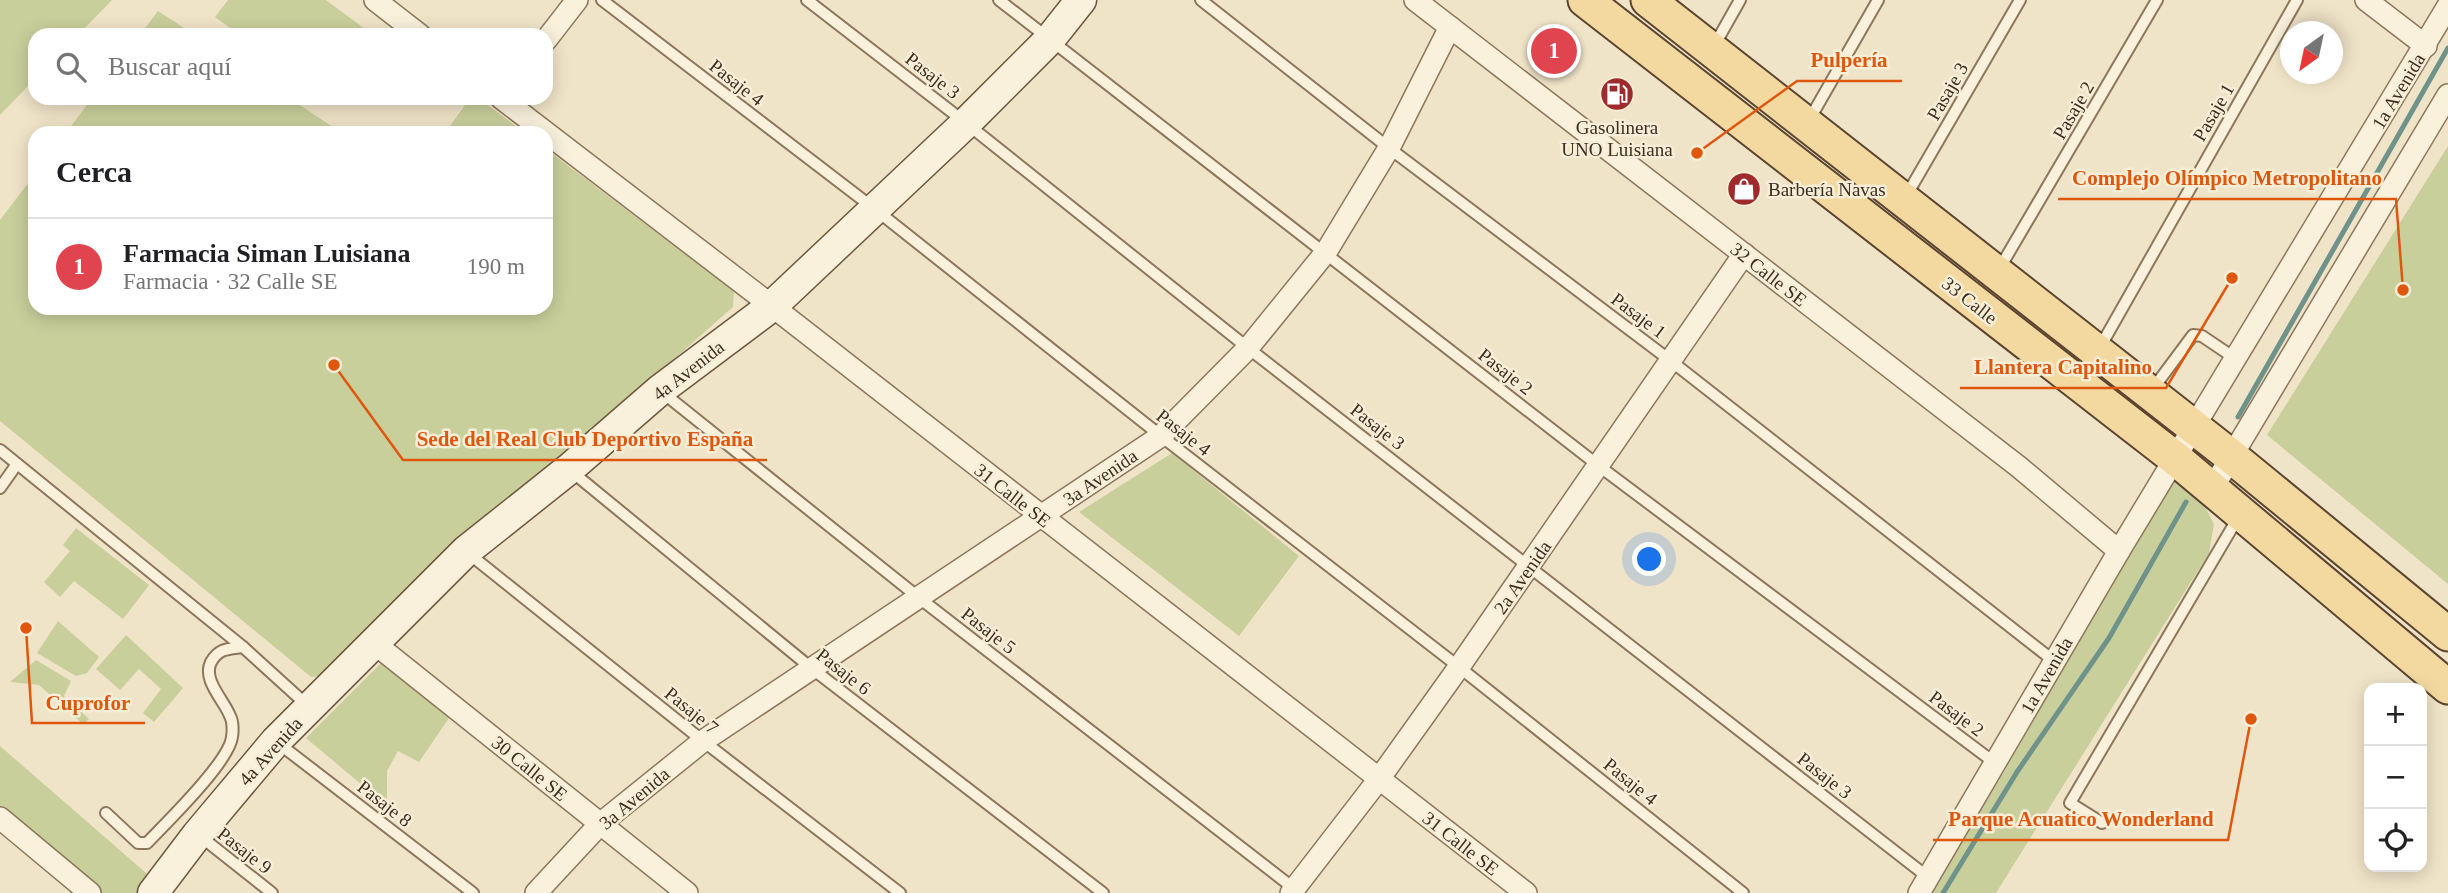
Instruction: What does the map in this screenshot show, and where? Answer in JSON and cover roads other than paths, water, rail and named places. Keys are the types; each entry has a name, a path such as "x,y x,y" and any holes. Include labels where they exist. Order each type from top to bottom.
{"main road":[{"name":"33 Calle","path":"1585,0 2176,459 2448,687"},
{"name":"33 Calle","path":"1648,0 2151,392 2448,634"}],"street":[{"path":"375,0 411,28"},
{"path":"553,31 577,0"},
{"name":"4a Avenida","path":"153,893 197,835 276,741 466,551 569,469 660,390 772,306 966,123 1050,39 1081,0"},
{"name":"32 Calle SE","path":"1415,0 2019,467 2119,551"},
{"path":"2366,0 2426,46"},
{"name":"1a Avenida","path":"1924,886 2119,551 2448,6"},
{"name":"3a Avenida","path":"536,893 600,824 703,741 810,667 1161,436 1248,348 1326,252 1389,148 1450,27"},
{"path":"2212,489 2448,95"},
{"name":"31 Calle SE","path":"510,105 537,126"},
{"name":"31 Calle SE","path":"553,138 1526,893"},
{"name":"2a Avenida","path":"1295,892 1459,667 1744,254"},
{"name":"30 Calle SE","path":"374,643 687,893"},
{"path":"0,818 90,893"}],"lane":[{"name":"Pasaje 4","path":"602,0 876,210 1743,893"},
{"name":"Pasaje 3","path":"807,0 1248,348 1530,566 1924,886"},
{"name":"Pasaje 2","path":"999,0 1599,466 1995,763"},
{"name":"Pasaje 1","path":"1201,0 1389,148 1671,361 2054,661"},
{"path":"1712,50 1740,0"},
{"path":"1807,124 1878,0"},
{"name":"Pasaje 3","path":"1904,200 2020,0"},
{"name":"Pasaje 2","path":"1997,273 2157,0"},
{"name":"Pasaje 1","path":"2098,351 2297,0"},
{"path":"2151,392 2193,335 2202,335 2236,359"},
{"name":"Pasaje 5","path":"660,390 918,597 1295,892"},
{"path":"0,450 243,647 310,708"},
{"path":"0,488 17,464"},
{"name":"Pasaje 6","path":"569,469 810,667 1103,893"},
{"path":"2102,824 2070,803 2240,514"},
{"name":"Pasaje 7","path":"466,551 703,741 900,893"},
{"path":"106,813 138,843 147,843 210,775 232,740 232,718 210,679 209,666 222,649 243,647"},
{"name":"Pasaje 8","path":"276,741 473,893"},
{"name":"Pasaje 9","path":"197,835 272,893"}],"waterway":[{"path":"2238,417 2448,48"},
{"path":"1943,893 2017,772 2109,638 2186,502"}],"place":[{"name":"Farmacia Siman Luisiana","path":"1554,51"},
{"name":"Gasolinera UNO Luisiana","path":"1617,94"},
{"name":"Pulpería","path":"1697,153"},
{"name":"Barbería Navas","path":"1744,189"},
{"name":"Llantera Capitalino","path":"2232,278"},
{"name":"Complejo Olímpico Metropolitano","path":"2403,290"},
{"name":"Sede del Real Club Deportivo España","path":"334,365"},
{"name":"Cuprofor","path":"26,628"},
{"name":"Parque Acuatico Wonderland","path":"2251,719"}]}
